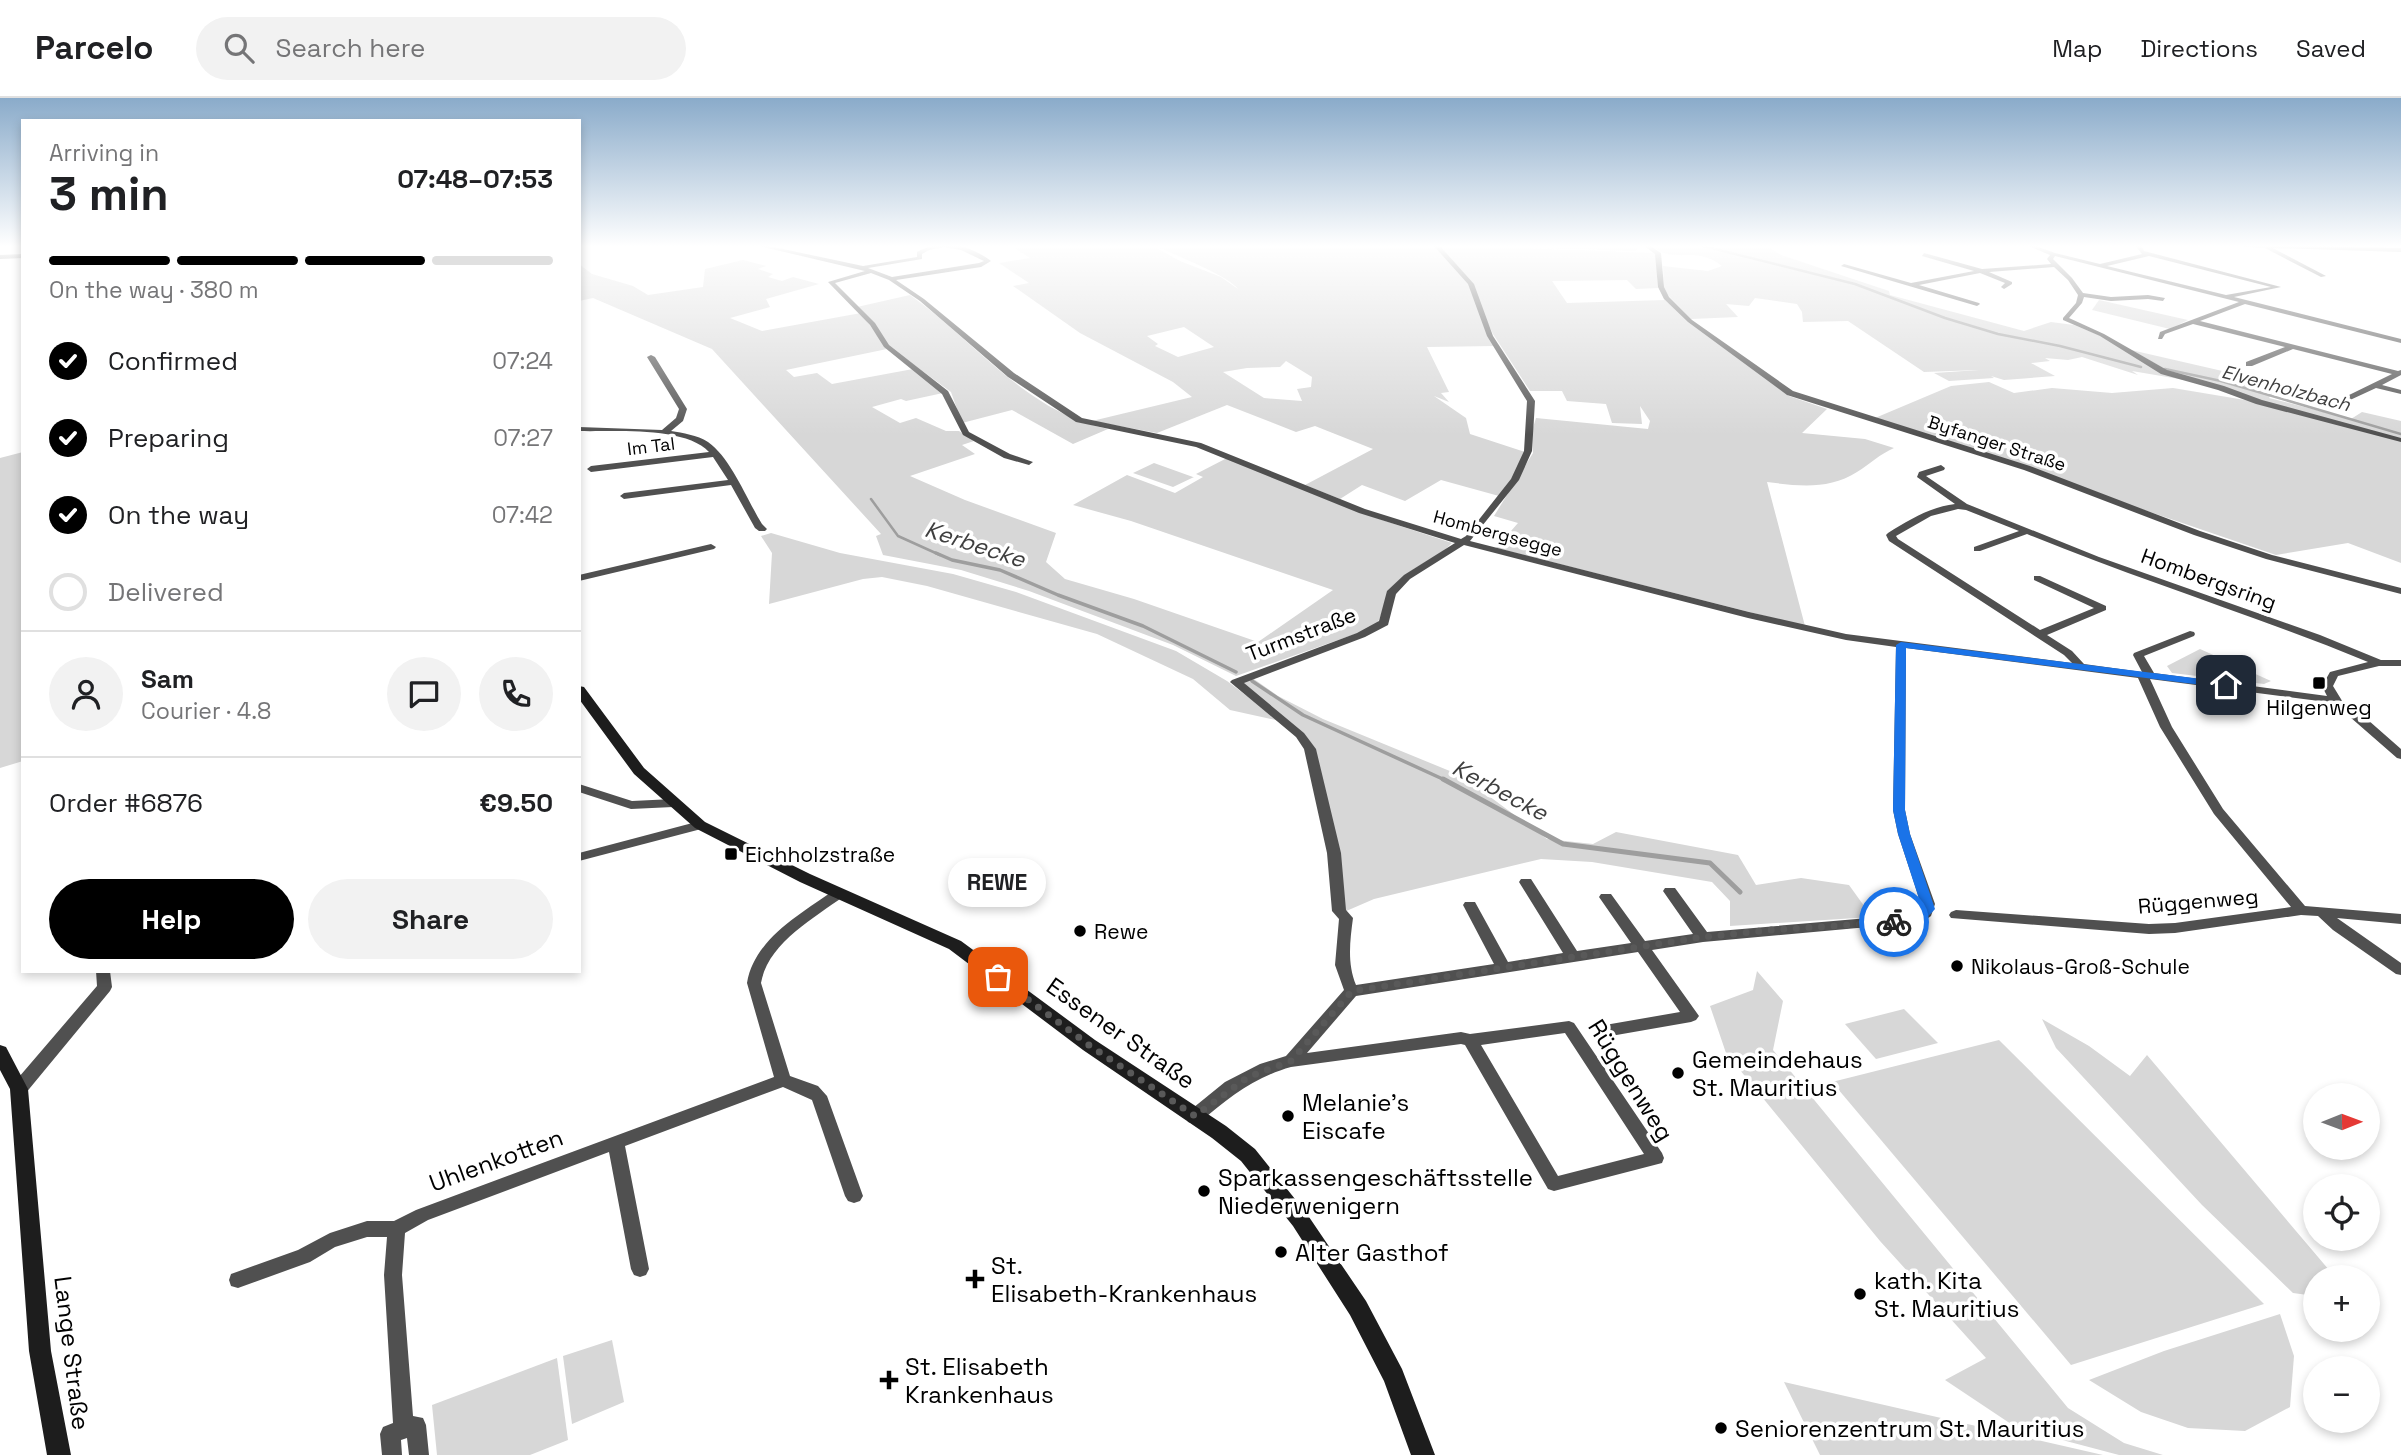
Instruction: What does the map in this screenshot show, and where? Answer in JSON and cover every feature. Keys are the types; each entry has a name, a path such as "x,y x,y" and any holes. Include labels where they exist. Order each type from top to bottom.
{"street":[{"path":"857,308 873,324 886,346 945,393 966,433 1007,456 1029,462"},
{"name":"Hombergsegge","path":"932,308 1011,376 1075,418 1101,426 1170,437 1198,445 1374,515 1462,543 1846,637 2298,693 2339,703 2401,755"},
{"name":"Turmstraße","path":"1352,991 1345,981 1342,964 1346,918 1339,911 1334,853 1310,749 1300,734 1236,682 1377,628 1386,620 1388,598 1396,587 1419,569 1462,543 1488,516 1524,465 1528,451 1531,401 1490,335 1480,308"},
{"name":"Byfanger Straße","path":"1677,308 1690,321 1790,393 2027,468 2269,557 2401,591"},
{"path":"2074,308 2065,319 2102,335 2156,368 2259,402 2401,440"},
{"path":"2160,338 2162,333 2229,308"},
{"path":"2265,308 2401,341"},
{"path":"2194,322 2400,372"},
{"path":"2249,364 2291,347"},
{"name":"Im Tal","path":"651,357 683,409 680,419 664,433"},
{"path":"2350,398 2400,372"},
{"path":"2374,385 2401,392"},
{"name":"Im Tal","path":"581,429 664,433 701,440 715,454 762,530"},
{"name":"Im Tal","path":"591,469 715,454"},
{"name":"Hombergsring","path":"1941,468 1922,474 1921,477 1964,506 2096,559 2316,637 2379,663"},
{"path":"624,496 732,481"},
{"path":"1964,506 1939,509 1895,532 1891,535 1892,539 2040,634 2074,659 2079,664 2077,667"},
{"path":"1977,549 2027,531"},
{"path":"581,578 711,547"},
{"path":"2036,578 2102,608 2040,634"},
{"path":"2190,634 2138,655 2166,727 2218,811 2301,910"},
{"path":"1195,1116 1248,1077 1291,1061 1352,991 1703,937 1918,919 1926,913 1928,904 1904,834 1899,810 1901,645"},
{"path":"2339,703 2329,693 2329,678 2343,671 2379,663 2401,663"},
{"name":"Essener Straße","path":"581,693 639,771 700,824 839,893 955,945 1089,1045 1195,1116 1248,1156 1323,1252 1379,1346 1423,1455"},
{"path":"581,789 631,805 673,803"},
{"path":"581,856 700,824"},
{"path":"1526,882 1573,957"},
{"path":"1670,891 1703,937"},
{"path":"839,893 773,945 755,969 754,983 783,1080 819,1096 854,1196"},
{"name":"Rüggenweg","path":"1605,1031 1691,1016 1606,897"},
{"path":"1471,905 1504,968"},
{"name":"Rüggenweg","path":"1956,915 2098,926 2175,928 2301,910 2401,919"},
{"path":"2324,914 2401,970"},
{"path":"19,1089 106,987 103,973"},
{"name":"Rüggenweg","path":"1291,1061 1461,1038 1469,1040 1569,1027 1656,1158 1554,1184 1469,1040"},
{"name":"Lange Straße","path":"0,1052 19,1089 40,1351 59,1455"},
{"name":"Uhlenkotten","path":"238,1280 304,1256 330,1241 367,1229 396,1229 422,1215 783,1080"},
{"path":"616,1144 640,1269"},
{"path":"396,1229 393,1275 404,1429"},
{"path":"392,1455 390,1434 416,1425 419,1455"}],"shaded area":[{"path":"617,308 765,308 730,318 762,331 861,313 887,349 786,370 794,377 817,373 832,384 913,369 943,393 906,401 901,399 872,407 900,423 916,418 946,431 959,431 974,441 962,445 975,454 910,476 965,500 1056,533 1046,562 1065,579 1134,599 1258,642 1333,590 1131,521 1073,505 1127,475 1175,493 1203,477 1196,474 1227,458 1382,520 1452,543 1399,580 1387,596 1375,627 1236,676 1173,645 1029,591 961,570 883,555 876,536 881,534 712,349"},
{"path":"858,308 928,308 1003,373 1052,408 1108,429 1073,444 1012,410 962,423 951,392 887,345"},
{"path":"1045,308 1479,308 1494,346 1427,347 1449,392 1441,393 1449,402 1434,396 1466,418 1470,434 1525,452 1512,479 1499,496 1441,480 1405,501 1362,485 1340,499 1305,485 1373,449 1315,426 1296,432 1227,405 1157,433 1092,421 1192,397 1173,382 1080,333","holes":["1184,327 1214,347 1178,357 1155,346 1158,344 1147,336","1286,361 1312,377 1311,387 1297,389 1302,401 1264,398 1223,372 1280,367"]},
{"path":"1481,308 1675,308 1789,396 1827,409 1802,433 1865,439 1894,448 1857,472 1835,482 1802,485 1767,482 1805,626 1496,548 1518,523 1494,516 1533,453 1532,431 1536,418 1648,429 1650,421 1640,406 1642,424 1612,423 1606,404 1567,401 1562,391 1530,391 1493,334"},
{"path":"1681,308 1730,308 1738,317 1691,319"},
{"path":"1800,308 1940,308 2024,331 2051,322 2074,325 2101,336 2185,380 2132,371 2138,375 2082,357 2068,360 2045,358 2050,361 2031,363 2055,376 2004,380 1991,376 1994,378 1949,381 1934,373 1979,370 1924,372 1848,321 1803,322"},
{"path":"2136,308 2188,320 2170,329 2092,310"},
{"path":"2131,350 2279,384 2269,398 2351,419 2362,412 2401,421 2401,440 2271,405 2174,374"},
{"path":"1989,382 2014,393 2052,388 2112,393 2173,388 2251,401 2401,441 2401,563 2348,543 2276,555 1875,418 1951,386"},
{"path":"21,453 21,762 0,768 0,458"},
{"path":"1154,463 1194,477 1173,487 1133,473"},
{"path":"771,533 840,553 953,574 1016,592 1176,651 1227,681 1280,721 1230,710 1193,679 1097,634 927,586 882,577 863,579 769,604 772,553 761,536"},
{"path":"2200,649 2271,681 2264,684 2172,673 2167,666"},
{"path":"1251,677 1278,696 1323,719 1462,776 1547,839 1593,844 1616,832 1738,855 1756,885 1801,878 1849,885 1872,917 1730,926 1730,901 1712,882 1592,862 1541,859 1374,899 1344,912 1310,745 1238,682"},
{"path":"1757,971 1783,1001 1773,1050 2068,1408 2124,1443 2163,1455 2119,1455 2017,1428 1945,1380 1986,1358 1880,1241 1726,1053 1710,1006 1753,990"},
{"path":"1904,1009 1938,1043 1876,1059 1845,1024"},
{"path":"2042,1019 2089,1046 2130,1076 2147,1055 2303,1239 2303,1251 2313,1251 2325,1265 2303,1265 2303,1294 2293,1293 2202,1205 2056,1048"},
{"path":"1999,1040 2264,1304 2071,1365 1832,1082"},
{"path":"2280,1314 2294,1356 2290,1407 2245,1431 2188,1428 2141,1412 2089,1380 2164,1351"},
{"path":"612,1340 624,1402 572,1424 563,1356"},
{"path":"557,1358 568,1440 530,1455 437,1455 432,1405"},
{"path":"1784,1382 2103,1455 1820,1455"}],"waterway":[{"name":"Elvenholzbach","path":"1919,308 1998,334 2060,346 2141,367"},
{"name":"Elvenholzbach","path":"2165,369 2221,381 2401,434"},
{"name":"Kerbecke","path":"871,499 898,536 940,555"},
{"name":"Kerbecke","path":"936,553 952,560 1000,570 1058,595 1143,626 1236,672"},
{"name":"Kerbecke","path":"1252,681 1303,715 1445,780"},
{"name":"Kerbecke","path":"1445,780 1563,844 1710,863 1740,892"}],"way so far":[{"path":"998,977 1089,1045 1195,1116 1248,1077 1266,1068 1291,1061 1337,1005 1352,991 1703,937 1894,922"}],"place":[{"name":"Hilgenweg","path":"2319,683"},
{"name":"Eichholzstraße","path":"731,854"},
{"name":"Rewe","path":"1080,931"},
{"name":"Nikolaus-Groß-Schule","path":"1957,966"},
{"name":"REWE","path":"998,977"},
{"name":"Gemeindehaus St. Mauritius","path":"1678,1073"},
{"name":"Melanie's Eiscafe","path":"1288,1116"},
{"name":"Sparkassengeschäftsstelle Niederwenigern","path":"1204,1191"},
{"name":"Alter Gasthof","path":"1281,1252"},
{"name":"St. Elisabeth-Krankenhaus","path":"975,1279"},
{"name":"kath. Kita St. Mauritius","path":"1860,1294"},
{"name":"St. Elisabeth Krankenhaus","path":"889,1380"},
{"name":"Seniorenzentrum St. Mauritius","path":"1721,1428"}],"route":[{"path":"1894,922 1918,919 1928,909 1899,810 1901,645 2226,685"}]}
